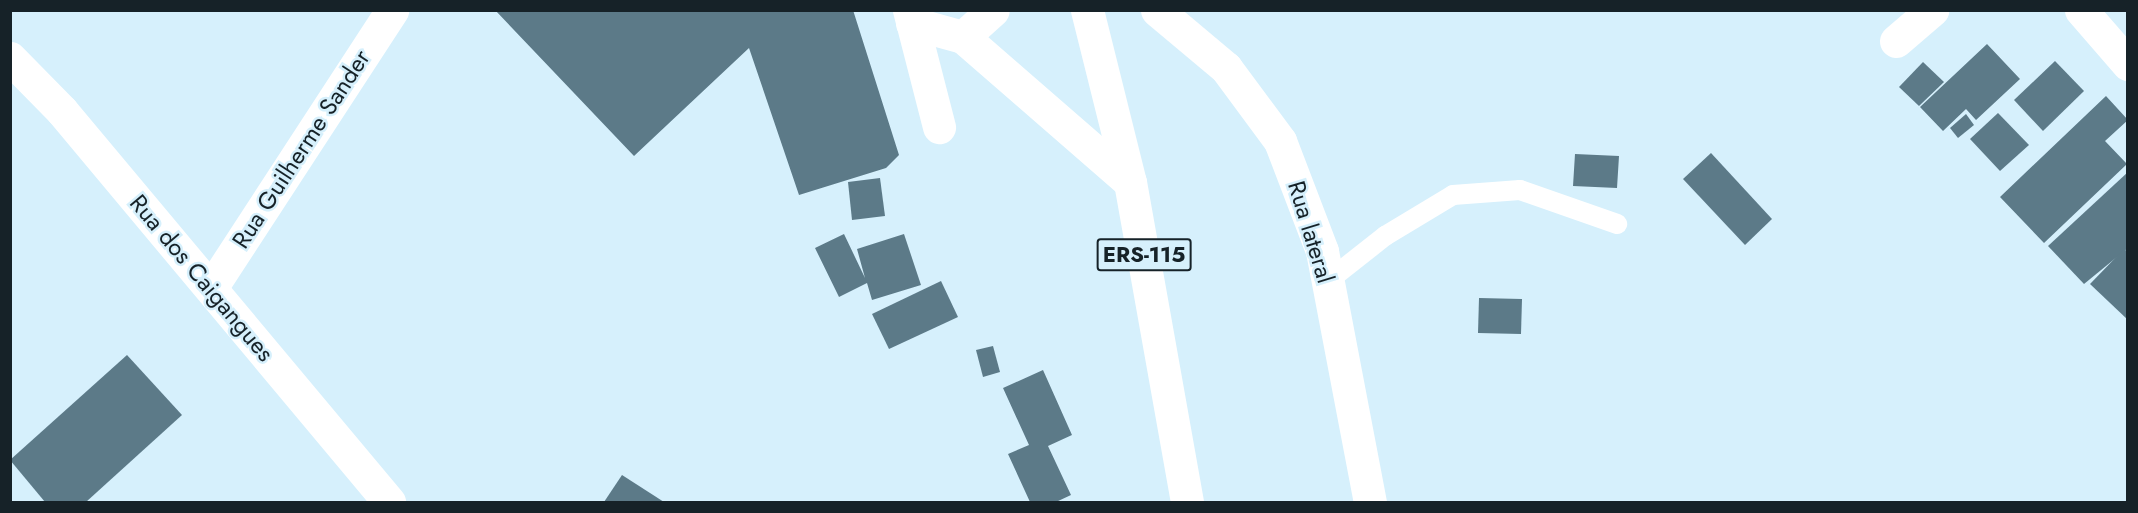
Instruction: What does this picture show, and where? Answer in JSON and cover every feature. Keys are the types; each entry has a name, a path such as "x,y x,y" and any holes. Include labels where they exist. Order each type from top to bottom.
{"street":[{"name":"Rua Guilherme Sander","path":"211,288 392,10"},
{"path":"963,37 993,10"},
{"name":"ERS-115","path":"1087,10 1130,182 1187,502"},
{"name":"Rua lateral","path":"1157,10 1226,68 1280,141 1328,281 1370,502"},
{"path":"1896,41 1932,10"},
{"path":"2081,10 2127,64"},
{"path":"910,17 963,37 1130,182"},
{"path":"910,17 939,127"},
{"name":"Rua dos Caigangues","path":"10,58 211,288 389,502"}],"lane":[{"path":"1328,281 1385,236 1454,195 1520,190 1617,224"}],"building":[{"path":"495,10 853,10 899,155 886,168 799,195 749,48 634,156"},
{"path":"1987,44 2020,79 1976,120 1966,109 1943,131 1920,107"},
{"path":"2055,61 2084,91 2043,131 2014,100"},
{"path":"1923,62 1944,82 1919,106 1899,87"},
{"path":"2106,96 2128,120 2105,141 2127,164 2044,243 2000,197"},
{"path":"1998,113 2029,145 2000,171 1970,139"},
{"path":"1966,114 1974,125 1958,138 1950,128"},
{"path":"1711,153 1772,219 1745,245 1683,179"},
{"path":"1575,154 1619,156 1617,188 1573,186"},
{"path":"2128,172 2128,248 2084,284 2048,246"},
{"path":"880,178 885,216 852,220 848,182"},
{"path":"844,234 865,278 857,249 904,234 921,285 872,300 867,283 839,297 815,248"},
{"path":"2124,249 2128,252 2128,320 2090,284"},
{"path":"941,281 958,317 889,349 872,314"},
{"path":"1479,298 1522,299 1521,334 1478,333"},
{"path":"993,346 1000,372 983,377 976,350"},
{"path":"127,355 182,415 86,502 45,502 10,460"},
{"path":"1043,370 1072,435 1048,446 1071,495 1056,502 1030,502 1008,454 1029,445 1003,388"},
{"path":"622,475 664,502 604,502"}]}
